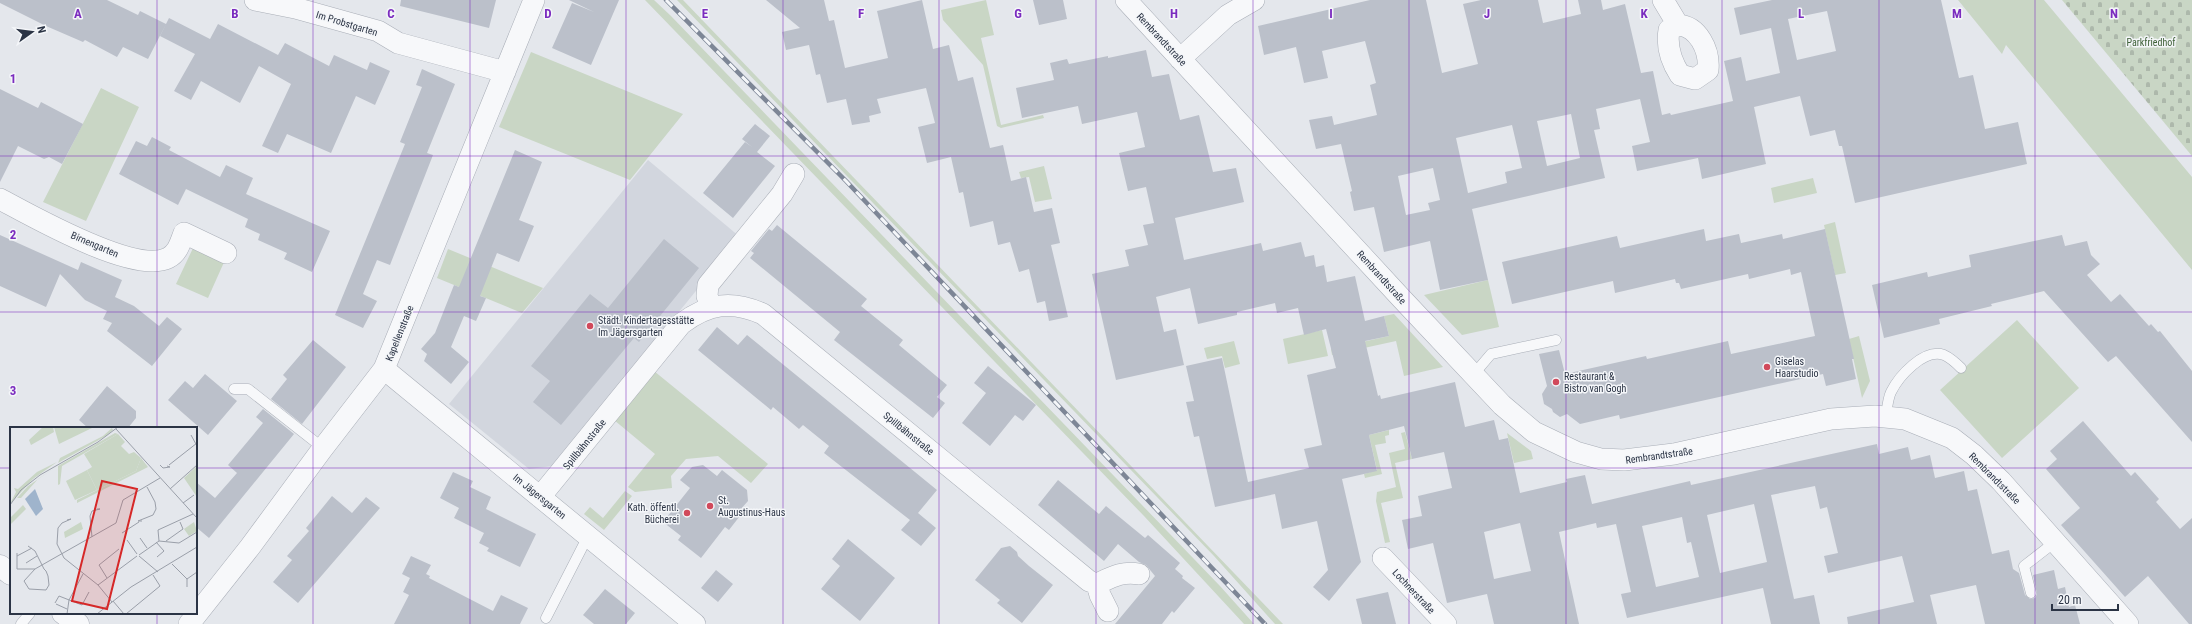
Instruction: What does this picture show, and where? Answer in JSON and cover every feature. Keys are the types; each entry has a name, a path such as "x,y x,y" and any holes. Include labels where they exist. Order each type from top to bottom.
{"street":[{"name":"Im Probstgarten","path":"255,0 295,8 378,31 398,43 505,72"},
{"name":"Kapellenstraße","path":"197,614 250,547 323,448 384,369 534,0"},
{"name":"Rembrandtstraße","path":"1126,0 1502,405 1534,432 1576,452 1601,459 1624,460 1674,454 1831,419 1854,416 1886,416 1905,419 1936,430 1958,442 1974,455 2001,481 2128,624"},
{"path":"1180,59 1228,15 1254,0"},
{"path":"1664,0 1678,25"},
{"path":"711,307 707,296 708,285 782,194 794,174"},
{"name":"Birnengarten","path":"0,199 108,252 142,262 167,259 176,252 184,233 226,253"},
{"name":"Spillbähnstraße","path":"540,497 676,329 692,316 711,307 728,304 737,305 763,314 1089,581 1097,584"},
{"name":"Im Jägersgarten","path":"384,369 695,624"},
{"name":"Lochnerstraße","path":"1383,558 1446,624"},
{"path":"0,566 10,573"},
{"path":"1108,611 1100,595 1097,584 1116,574 1127,572 1139,574"},
{"path":"64,614 78,624"},
{"name":"Kapellenstraße","path":"189,624 197,614"}],"lane":[{"path":"1474,374 1491,354 1556,340"},
{"path":"1886,416 1890,393 1901,377 1924,357 1933,354 1943,354 1953,360 1961,368"},
{"path":"234,388 248,389 323,448"},
{"path":"546,618 588,536"},
{"path":"2031,594 2024,566 2055,542"},
{"path":"21,624 29,614"}],"shaded area":[{"name":"Städt. Kindertagesstätte Im Jägersgarten","path":"648,160 740,237 553,466 529,469 449,404"}],"green space":[{"path":"645,0 654,0 671,16 1220,586 1254,624 1244,624 1144,516"},
{"path":"677,0 683,0 1283,624 1275,624 1214,556"},
{"path":"986,0 994,35 981,38 1001,125 1043,115 1044,118 1001,128 997,126 983,65 943,20 941,10"},
{"path":"1958,0 2044,0 2192,177 2192,270 2006,45 2002,54"},
{"name":"Parkfriedhof","path":"2062,0 2192,0 2192,156"},
{"path":"531,52 683,114 630,180 499,127"},
{"path":"101,88 139,107 86,221 43,202"},
{"path":"1044,166 1052,199 1035,202 1029,177 1021,178 1019,172"},
{"path":"1813,178 1817,193 1774,203 1771,188"},
{"path":"1835,222 1846,273 1835,275 1824,225"},
{"path":"194,246 225,260 208,298 176,284"},
{"path":"448,249 543,288 522,313 437,278"},
{"path":"1488,280 1499,327 1462,335 1424,295"},
{"path":"1394,314 1443,367 1404,376 1396,341 1332,355 1331,349 1389,336 1384,316"},
{"path":"2017,320 2079,388 2002,458 1940,390"},
{"path":"1322,330 1328,356 1288,364 1283,339"},
{"path":"1859,336 1870,381 1862,398 1849,339"},
{"path":"1234,341 1240,364 1225,368 1222,356 1207,359 1204,348"},
{"path":"654,371 768,464 751,483 718,456 686,459 671,476 672,488 635,492 628,487 655,454 614,420"},
{"path":"1389,430 1389,435 1385,436 1386,443 1375,445 1382,474 1365,478 1364,474 1377,470 1369,435"},
{"path":"1405,432 1412,459 1395,463 1403,498 1381,503 1390,542 1385,543 1376,501 1377,492 1396,487 1389,453 1405,449 1401,433"},
{"path":"1507,433 1531,451 1533,459 1514,463"},
{"path":"625,491 632,496 604,530 584,514 590,507 603,518"}],"building":[{"path":"0,0 107,0 138,15 140,11 166,24 148,59 123,47 117,57 85,40 83,42 46,26 0,3"},
{"path":"401,0 496,0 489,28 400,6"},
{"path":"569,0 619,0 591,65 552,48 572,3 594,12"},
{"path":"766,0 824,0 829,21 834,20 845,68 888,58 877,11 922,0 933,49 949,45 958,81 973,77 990,148 1003,145 1011,181 1026,177 1034,212 1052,208 1060,243 1051,245 1068,317 1049,321 1045,301 1037,303 1029,269 1019,272 1010,242 998,245 993,221 970,227 963,192 959,193 951,157 927,163 918,127 935,123 926,88 877,99 881,113 869,116 870,122 852,125 846,99 827,103 820,74 816,75 809,45 786,50 782,32 800,28"},
{"path":"1033,0 1063,0 1067,19 1039,25"},
{"path":"1370,0 1426,0 1442,73 1478,64 1463,4 1481,0 1538,0 1543,23 1581,14 1578,0 1601,0 1603,10 1625,4 1641,73 1653,71 1662,115 1670,113 1671,115 1733,101 1724,61 1741,57 1746,81 1780,73 1771,28 1740,35 1734,8 1772,0 1941,0 1959,78 1973,75 1985,129 2018,122 2027,164 1855,203 1842,146 1839,146 1835,130 1810,136 1800,96 1754,107 1766,164 1702,179 1698,158 1637,171 1632,146 1650,142 1640,99 1596,109 1600,129 1594,130 1605,178 1472,209 1488,280 1440,290 1430,241 1384,252 1374,207 1354,211 1350,192 1352,191 1341,144 1316,149 1309,120 1332,116 1334,125 1377,115 1370,85 1376,83 1365,41 1322,51 1328,78 1304,83 1296,47 1264,55 1258,26","holes":["1827,11 1836,51 1797,60 1788,19","1571,114 1580,158 1547,166 1537,121","1512,125 1522,168 1505,172 1507,183 1468,193 1456,138","1433,168 1440,200 1428,203 1430,210 1406,215 1398,176"]},
{"path":"169,18 210,39 218,24 278,55 285,43 329,66 334,55 367,70 370,62 390,71 375,105 356,96 331,153 287,134 278,153 262,146 291,84 259,66 240,103 201,81 191,100 174,91 195,54 160,36"},
{"path":"1146,50 1152,77 1169,74 1180,120 1199,115 1213,172 1236,168 1244,202 1175,218 1184,260 1261,243 1263,251 1301,242 1305,257 1314,255 1316,267 1324,265 1327,282 1355,276 1365,321 1384,316 1389,336 1365,341 1378,396 1380,395 1381,399 1455,382 1465,427 1494,420 1499,440 1508,438 1520,493 1567,482 1566,479 1585,475 1592,504 1690,481 1691,485 1877,444 1879,454 1908,447 1911,460 1930,455 1935,478 1964,471 1968,491 1977,489 1992,554 2009,550 2013,569 2019,573 2025,595 2030,599 2035,598 2037,594 2033,575 2054,570 2058,589 2065,587 2069,607 2075,605 2080,624 1985,624 1976,585 1930,595 1937,624 1848,624 1847,617 1914,602 1902,556 1828,573 1824,556 1838,553 1827,507 1820,509 1815,486 1771,495 1794,599 1814,595 1820,624 1771,624 1763,588 1627,618 1621,594 1631,592 1616,524 1597,528 1596,523 1559,532 1579,624 1494,624 1487,594 1447,603 1433,543 1408,549 1402,520 1422,516 1418,496 1452,488 1444,452 1412,459 1404,426 1369,435 1377,471 1342,479 1361,562 1329,601 1313,587 1328,570 1317,521 1282,529 1275,494 1215,507 1199,436 1194,437 1186,402 1194,401 1186,366 1222,358 1248,482 1309,468 1304,449 1322,445 1307,375 1336,368 1326,329 1304,335 1298,308 1277,313 1275,303 1237,312 1237,315 1198,324 1190,288 1156,297 1164,332 1176,329 1184,365 1116,380 1092,274 1129,266 1125,250 1148,245 1143,225 1154,223 1146,187 1128,191 1119,153 1145,147 1137,112 1082,124 1078,106 1022,118 1016,88 1054,80 1050,63 1067,59 1069,64 1108,56 1108,58","holes":["1754,504 1767,562 1720,573 1707,515","1682,517 1687,543 1691,542 1699,577 1656,587 1642,526","1520,523 1531,571 1494,579 1484,532"]},
{"path":"422,69 455,84 427,153 433,155 390,265 377,260 363,294 377,301 363,328 335,315 405,144 400,142 422,87 416,85"},
{"path":"0,89 38,108 41,102 83,124 62,164 49,157 44,159 18,146 0,182"},
{"path":"755,124 770,136 757,152 775,166 733,218 703,193 745,142 752,147 742,139"},
{"path":"152,137 171,147 169,150 220,177 226,165 253,178 246,194 330,231 312,272 284,259 287,253 258,240 260,234 245,227 248,219 186,189 178,205 119,174 136,141 147,146"},
{"path":"515,150 542,162 519,220 534,226 519,262 497,253 480,296 486,298 476,321 464,316 451,347 469,362 451,384 424,361 427,354 421,349 435,333 454,285 459,287"},
{"path":"777,225 867,299 861,306 903,340 899,345 947,385 937,397 945,403 933,418 834,340 840,332 750,258 754,253 751,251 769,229 772,231"},
{"path":"1704,229 1706,241 1739,234 1741,243 1782,234 1783,239 1825,229 1854,359 1852,359 1856,379 1826,386 1823,374 1620,419 1619,415 1580,424 1567,414 1560,417 1553,412 1552,409 1544,404 1542,394 1547,386 1539,354 1559,350 1565,374 1646,356 1647,359 1728,341 1731,354 1815,336 1801,272 1791,275 1790,269 1749,279 1748,274 1681,289 1679,283 1676,283 1675,279 1615,293 1613,281 1512,304 1502,262 1617,236 1620,248"},
{"path":"0,235 78,270 81,262 122,280 115,297 134,306 159,326 167,317 182,329 152,366 107,331 112,323 103,319 107,311 85,300 60,274 46,307 0,286"},
{"path":"2062,235 2065,246 2087,241 2091,255 2100,264 2087,275 2111,302 2120,294 2149,326 2151,324 2158,332 2160,331 2192,371 2192,442 2116,356 2108,362 2044,291 1939,319 1940,324 1884,338 1872,285 1927,272 1928,277 1971,267 1969,255"},
{"path":"664,239 699,268 639,342 634,338 561,425 533,402 550,381 531,366 590,294 608,308"},
{"path":"717,327 738,345 747,335 937,490 918,513 936,528 921,546 901,530 910,520 824,453 829,446 803,425 799,429 773,407 771,410 698,350"},
{"path":"313,340 346,367 302,424 271,399 287,379 283,375"},
{"path":"988,366 1036,405 1023,421 1015,415 990,446 962,423 986,393 974,383"},
{"path":"205,374 237,401 208,435 168,400 185,381 193,388"},
{"path":"107,386 136,411 136,418 129,427 87,427 79,420"},
{"path":"263,409 294,434 209,538 197,528 197,483 215,498 237,473 228,465 263,423 256,417"},
{"path":"2083,421 2131,476 2135,472 2159,499 2156,502 2180,529 2192,518 2192,624 2189,624 2148,576 2125,597 2061,525 2080,508 2046,469 2057,459 2050,451"},
{"name":"St. Augustinus-Haus","path":"703,465 717,476 722,470 747,490 748,501 740,510 743,512 729,530 725,527 701,558 678,540 681,536 663,522 690,488 680,480 692,467"},
{"path":"453,472 473,481 470,487 491,497 486,509 536,534 520,567 487,551 489,548 479,543 484,533 454,518 459,508 440,498"},
{"path":"1058,480 1099,514 1106,506 1145,538 1148,535 1180,563 1175,569 1183,576 1182,578 1195,588 1174,613 1172,611 1162,624 1115,624 1155,576 1146,565 1139,562 1118,544 1104,561 1038,505"},
{"path":"332,496 352,513 366,497 380,508 298,603 273,582 292,560 287,556 309,531 306,528"},
{"path":"848,539 895,578 860,621 821,589 840,566 832,559"},
{"path":"1010,546 1029,566 1053,585 1022,623 997,603 1000,600 975,580 1001,548"},
{"path":"411,556 431,565 426,574 430,576 429,578 493,611 501,595 528,608 520,624 394,624 409,595 403,592 410,578 402,574"},
{"path":"716,570 733,584 718,602 701,588"},
{"path":"605,589 635,613 626,624 594,624 583,615"},
{"path":"1388,592 1396,624 1362,624 1356,599"}],"railway":[{"path":"666,0 846,181 1265,624"}],"place":[{"name":"Städt. Kindertagesstätte Im Jägersgarten","path":"590,326"},
{"name":"Giselas Haarstudio","path":"1767,367"},
{"name":"Restaurant & Bistro van Gogh","path":"1556,382"},
{"name":"St. Augustinus-Haus","path":"710,506"},
{"name":"Kath. öffentl. Bücherei","path":"687,513"}]}
